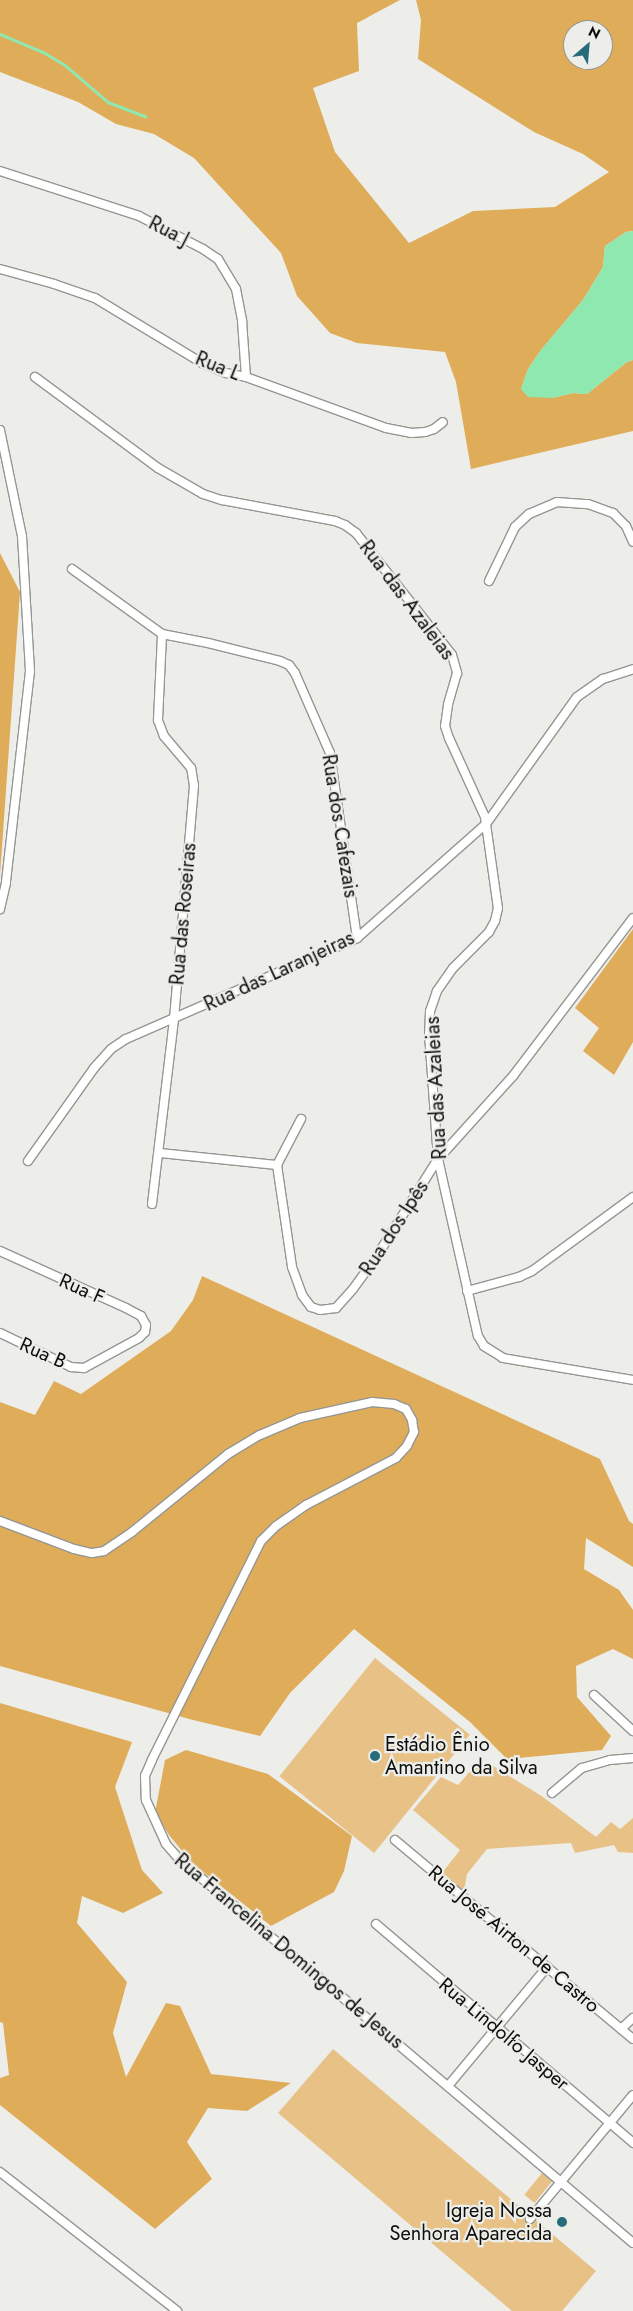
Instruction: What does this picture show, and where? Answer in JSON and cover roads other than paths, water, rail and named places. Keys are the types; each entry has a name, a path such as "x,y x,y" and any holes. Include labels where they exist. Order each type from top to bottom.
{"street":[{"name":"Rua J","path":"0,170 139,216 203,249 218,259 236,289 242,321 246,377"},
{"name":"Rua L","path":"0,269 54,284 94,298 202,363 226,373 246,377 386,428 411,433 425,432 434,430 443,422"},
{"name":"Rua das Azaleias","path":"35,377 158,468 203,494 222,500 335,521 345,525 356,533 452,655 457,674 448,705 445,726 481,806 486,824 497,896 496,921 489,932 453,968 437,991 430,1011 429,1034 438,1159 478,1336 484,1346 503,1358 633,1380"},
{"path":"0,430 22,536 30,671 6,883 0,909"},
{"path":"489,581 515,527 529,514 556,502 588,504 613,513 626,526 633,542"},
{"name":"Rua dos Cafezais","path":"72,569 162,634 208,643 289,664 326,739 334,768 357,938"},
{"name":"Rua das Roseiras","path":"152,1204 174,1020 194,776 187,762 160,728 158,709 162,634"},
{"name":"Rua das Laranjeiras","path":"28,1161 94,1068 111,1049 126,1039 174,1020 357,938 486,824 578,697 603,679 633,669"},
{"name":"Rua dos Ipês","path":"277,1165 292,1267 306,1302 312,1307 328,1310 336,1308 353,1289 438,1159 512,1076 633,918"},
{"path":"159,1153 277,1165 301,1119"},
{"path":"467,1290 519,1277 532,1271 633,1197"},
{"name":"Rua F","path":"0,1251 141,1316 146,1325 145,1332 139,1338"},
{"name":"Rua B","path":"0,1334 71,1367 84,1368 139,1338"},
{"name":"Rua Francelina Domingos de Jesus","path":"0,1521 74,1549 92,1553 104,1551 132,1532 228,1454 260,1435 300,1418 372,1402 394,1404 406,1409 412,1420 414,1432 407,1446 396,1458 306,1505 276,1526 261,1541 152,1760 146,1776 146,1800 156,1826 166,1844 180,1860 633,2243"},
{"path":"594,1695 633,1731"},
{"path":"552,1793 582,1768 610,1760 633,1758"},
{"name":"Rua José Airton de Castro","path":"395,1840 633,2039"},
{"name":"Rua Lindolfo Jasper","path":"376,1924 633,2143"},
{"path":"448,2086 546,1967"},
{"path":"621,2028 633,2018"},
{"path":"530,2219 633,2095"},
{"path":"0,2172 177,2311"}],"waterway":[{"path":"0,34 45,53 65,65 108,102 145,116"}],"place":[{"name":"Estádio Ênio Amantino da Silva","path":"375,1756"},
{"name":"Igreja Nossa Senhora Aparecida","path":"562,2222"}]}
